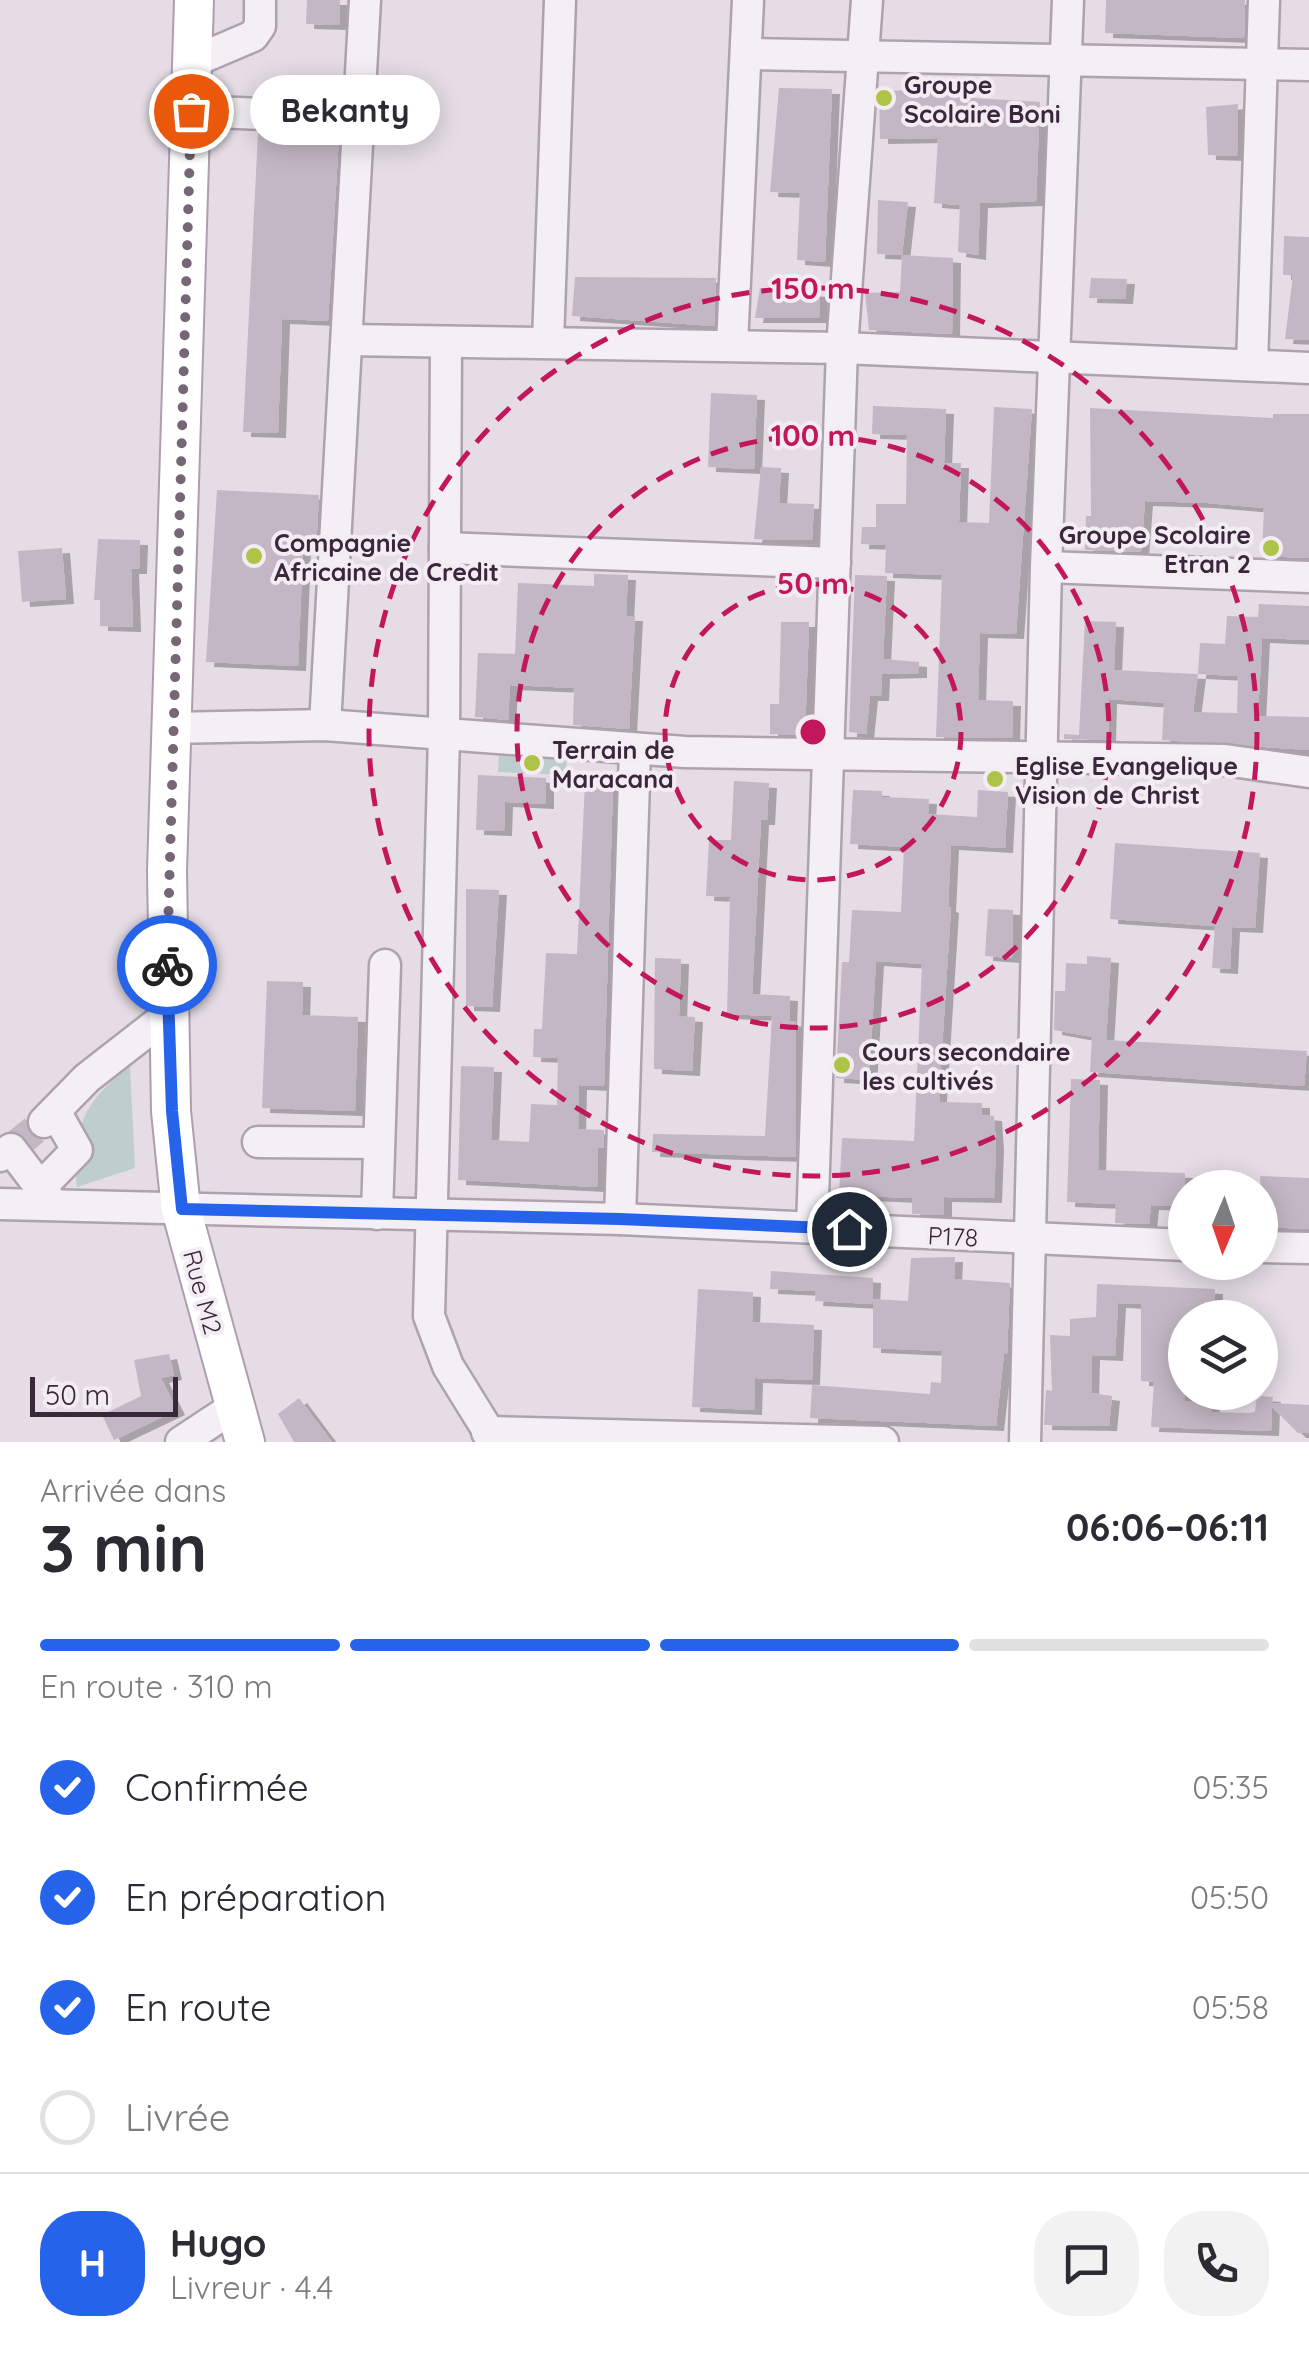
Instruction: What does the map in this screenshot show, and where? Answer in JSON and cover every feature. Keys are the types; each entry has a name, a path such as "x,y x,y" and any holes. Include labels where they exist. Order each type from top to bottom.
{"main road":[{"name":"Rue M2","path":"194,0 172,728 168,1015 182,1209 239,1424"}],"street":[{"path":"192,62 253,36 260,26 260,0"},
{"path":"324,726 366,0"},
{"path":"548,342 560,0"},
{"path":"732,345 749,54 748,0"},
{"path":"812,1227 832,753 842,348 867,0"},
{"path":"1025,1442 1046,567 1058,358 1068,0"},
{"path":"1252,365 1264,0"},
{"path":"749,54 1309,65"},
{"path":"191,111 361,118"},
{"path":"348,340 842,348 1309,368"},
{"path":"446,342 444,735 429,1215 429,1316 436,1341 491,1437 883,1442"},
{"path":"445,548 835,563"},
{"path":"1046,567 1309,577"},
{"path":"172,728 324,726 634,750 1225,760 1309,772"},
{"path":"620,1219 634,750"},
{"path":"377,1214 385,965"},
{"path":"0,1156 11,1149 48,1197 77,1150 49,1117 87,1078 168,1015"},
{"path":"258,1142 379,1144"},
{"name":"P178","path":"0,1204 48,1197 182,1209 620,1219 1168,1244"},
{"path":"1278,1247 1309,1248"},
{"path":"181,1442 187,1434 239,1424"}],"shaded area":[{"name":"Terrain de Maracana","path":"499,751 567,754 566,775 498,772"},
{"path":"130,1067 135,1168 77,1187 76,1150 84,1118 102,1091"}],"building":[{"path":"307,0 340,0 339,25 306,24"},
{"path":"1106,0 1245,0 1244,38 1105,33"},
{"path":"779,88 832,89 825,262 797,260 800,193 770,192"},
{"path":"959,89 959,97 1040,102 1036,201 980,203 978,255 958,252 960,205 934,203 938,138 880,139 879,91"},
{"path":"1238,104 1237,156 1208,155 1206,107"},
{"path":"258,133 339,136 328,321 282,319 278,433 243,432"},
{"path":"878,200 908,202 902,255 877,254"},
{"path":"1284,236 1309,237 1309,340 1285,339 1293,275 1283,275"},
{"path":"902,255 953,258 952,334 869,330 865,293 900,292"},
{"path":"575,277 716,278 714,326 572,316"},
{"path":"1091,278 1127,279 1125,299 1089,298"},
{"path":"760,288 820,292 819,318 755,318"},
{"path":"711,393 757,395 754,469 708,467"},
{"path":"873,406 946,409 944,463 961,463 959,522 989,523 994,407 1032,409 1016,634 980,633 978,700 1013,701 1012,738 936,737 942,575 885,573 886,545 861,544 862,527 876,527 876,504 906,504 907,435 872,434"},
{"path":"1090,408 1273,418 1273,414 1309,414 1309,558 1262,556 1264,508 1207,503 1145,501 1141,552 1085,550 1086,516 1091,516"},
{"path":"761,467 781,468 779,503 814,504 812,540 754,539"},
{"path":"217,490 319,495 316,549 303,549 298,666 206,662"},
{"path":"98,539 140,540 139,569 131,569 133,627 100,626 100,600 94,600"},
{"path":"62,548 66,599 22,602 18,551"},
{"path":"594,574 628,575 626,616 635,616 629,729 573,725 574,688 510,685 508,720 475,717 478,653 515,654 518,583 594,586"},
{"path":"855,575 887,576 883,659 919,662 919,673 882,674 881,696 870,696 866,734 849,732"},
{"path":"1259,604 1309,606 1309,640 1262,638 1258,716 1309,717 1309,750 1162,740 1164,703 1109,699 1108,736 1113,740 1064,739 1064,734 1079,735 1085,621 1116,622 1114,670 1198,674 1200,643 1225,644 1227,616 1258,617","holes":["1198,674 1238,676 1237,713 1193,712"]},
{"path":"781,622 809,622 805,735 770,734 770,704 779,704"},
{"path":"478,775 546,778 546,804 505,802 504,831 476,830"},
{"path":"734,781 769,783 767,820 761,820 752,994 790,996 789,1021 796,1022 796,1157 652,1152 653,1134 765,1136 772,1016 727,1014 730,897 706,896 709,840 731,840"},
{"path":"585,782 613,783 604,1086 579,1085 578,1129 604,1130 604,1148 598,1147 597,1187 458,1180 461,1066 494,1067 491,1140 529,1142 531,1104 557,1105 558,1058 533,1057 534,1029 542,1029 546,953 577,954"},
{"path":"853,790 882,791 882,797 929,799 928,814 977,817 978,790 1008,792 1005,848 951,845 951,908 939,1096 940,1102 982,1103 982,1115 994,1116 996,1145 994,1198 944,1197 944,1215 912,1214 912,1198 839,1195 842,1138 914,1141 922,964 876,961 869,1080 836,1078 842,962 849,962 852,910 901,912 904,847 850,844"},
{"path":"1115,843 1260,853 1255,928 1232,927 1230,969 1212,968 1215,926 1110,919"},
{"path":"466,889 499,890 492,1007 466,1006"},
{"path":"988,909 1013,910 1012,958 985,956"},
{"path":"1087,956 1111,958 1106,1040 1307,1051 1304,1086 1090,1072 1092,1037 1054,1030 1055,991 1065,991 1066,963 1087,964"},
{"path":"655,958 681,959 679,1016 695,1017 692,1071 654,1069"},
{"path":"267,981 303,982 302,1015 358,1017 355,1111 262,1108"},
{"path":"1071,1079 1100,1080 1098,1170 1168,1172 1168,1206 1151,1205 1149,1224 1140,1224 1115,1223 1116,1204 1067,1202"},
{"path":"1278,1177 1309,1178 1309,1229 1278,1228"},
{"path":"955,1257 954,1279 1010,1283 1007,1354 996,1426 810,1418 812,1385 930,1394 931,1382 941,1383 942,1351 873,1348 873,1299 908,1301 911,1258"},
{"path":"771,1271 873,1278 872,1304 815,1301 816,1291 770,1289"},
{"path":"1097,1284 1215,1289 1215,1300 1168,1300 1168,1410 1272,1410 1271,1431 1151,1427 1154,1382 1141,1381 1141,1304 1118,1303 1115,1356 1092,1355 1091,1393 1112,1396 1109,1426 1044,1425 1046,1390 1052,1391 1050,1335 1070,1336 1070,1319 1096,1317"},
{"path":"698,1289 753,1292 752,1322 814,1325 812,1380 755,1378 754,1410 692,1407"},
{"path":"169,1354 174,1375 161,1378 177,1410 114,1440 102,1415 141,1396 134,1360"},
{"path":"299,1398 332,1442 294,1442 278,1414"},
{"path":"1278,1403 1309,1405 1309,1433 1298,1433 1275,1410"}],"tunnel":[{"path":"11,1149 44,1122"}],"way so far":[{"path":"167,965 191,111"}],"place":[{"name":"Groupe Scolaire Boni","path":"884,98"},
{"name":"Bekanty","path":"191,111"},
{"name":"Groupe Scolaire Etran 2","path":"1271,548"},
{"name":"Compagnie Africaine de Credit","path":"254,556"},
{"name":"Terrain de Maracana","path":"532,763"},
{"name":"Eglise Evangelique Vision de Christ","path":"995,779"},
{"name":"Cours secondaire les cultivés","path":"842,1065"}],"route":[{"path":"167,965 172,1111 182,1209 620,1219 849,1229"}]}
